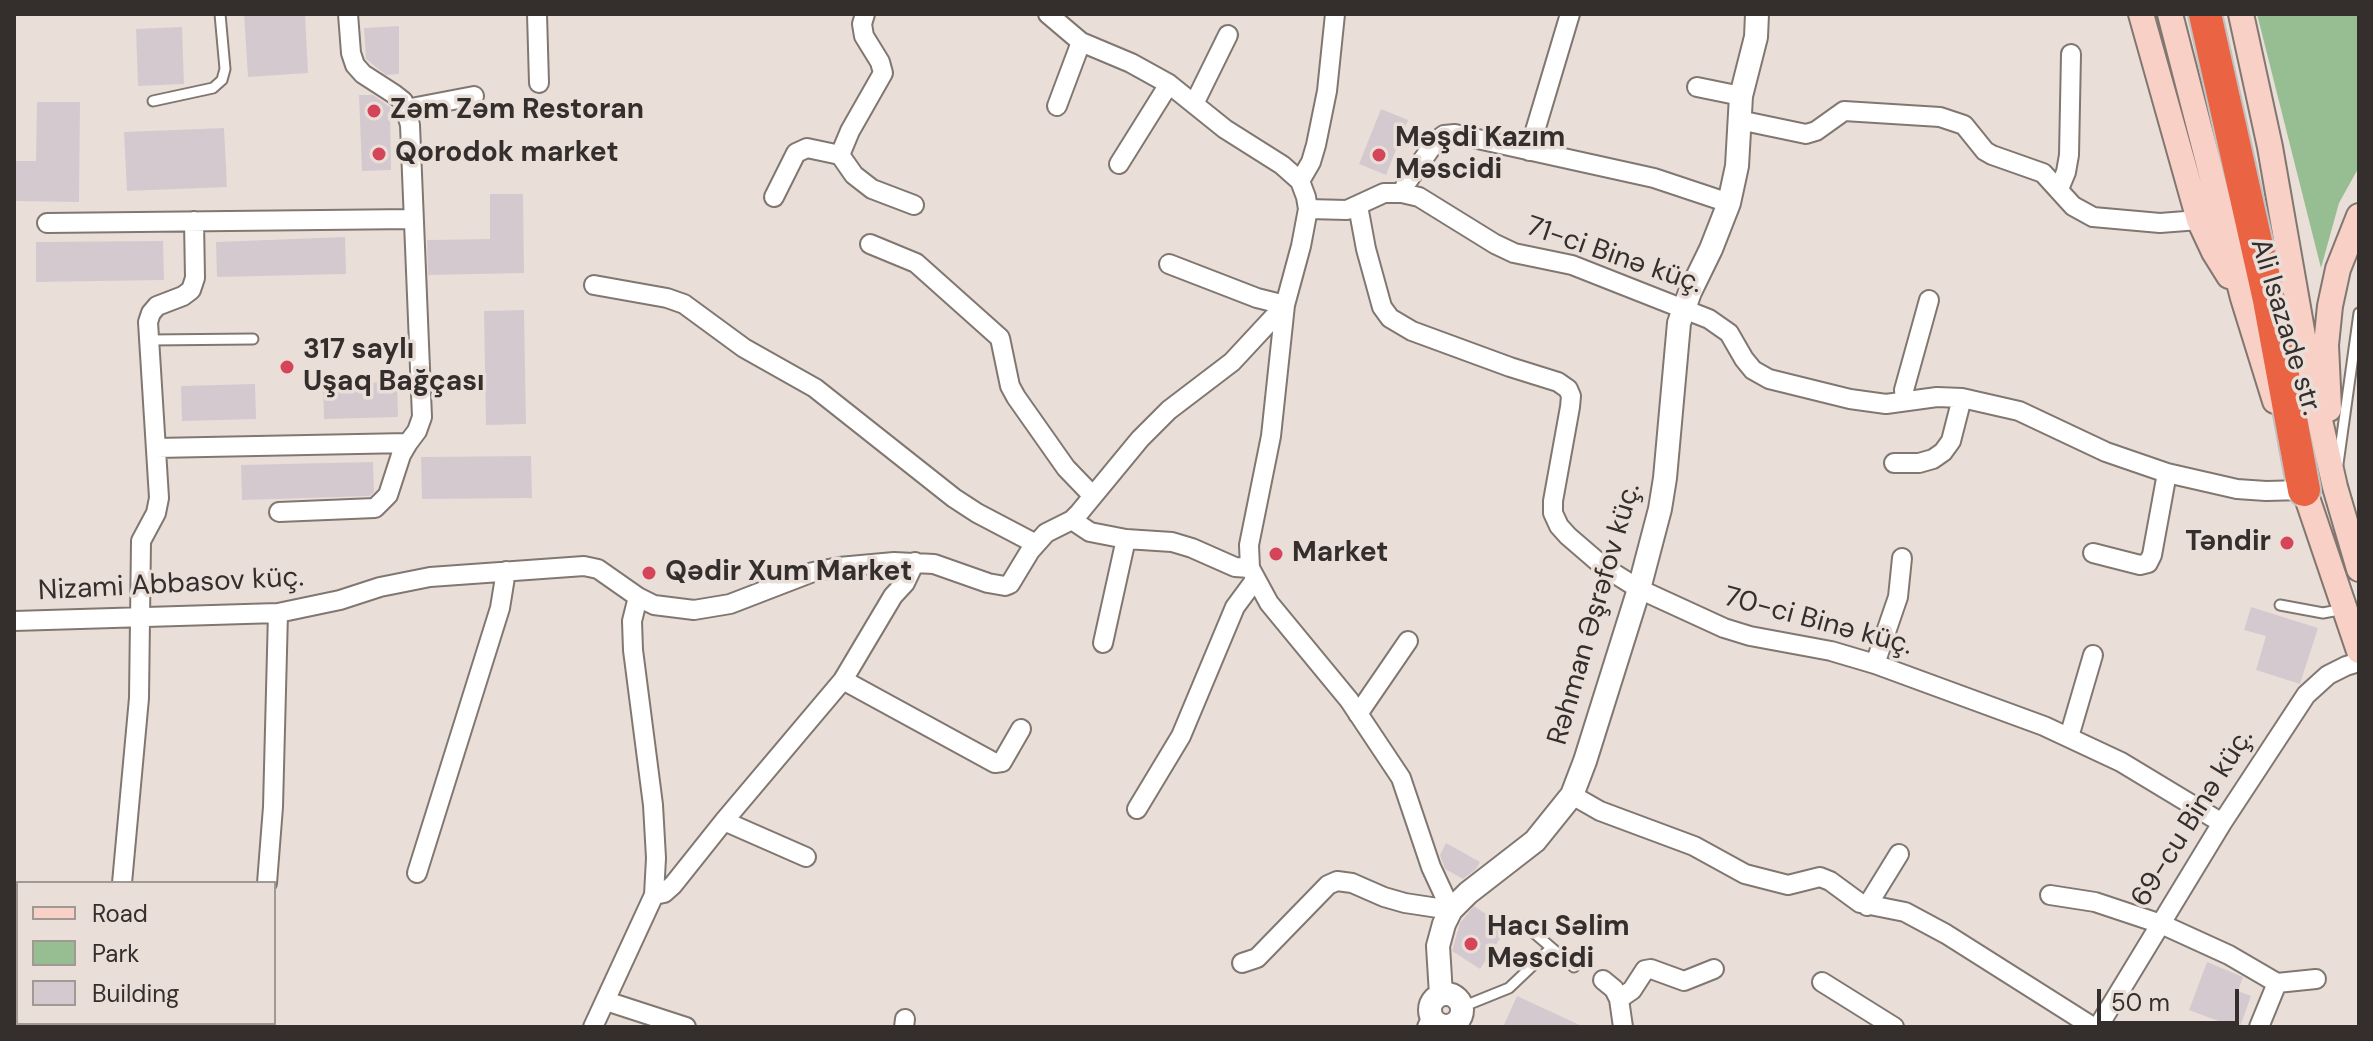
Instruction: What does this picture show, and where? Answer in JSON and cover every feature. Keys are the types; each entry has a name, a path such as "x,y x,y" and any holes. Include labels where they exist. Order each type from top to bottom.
{"highway":[{"path":"2205,14 2269,300 2319,488"}],"main road":[{"path":"2141,14 2199,220 2214,252 2243,298"},
{"name":"Ali Isazade str.","path":"2170,14 2243,298 2319,488 2359,569"},
{"path":"2241,14 2270,147 2310,376 2319,488"},
{"path":"2319,488 2330,306 2338,269 2359,216"},
{"name":"Ali Isazade str.","path":"2319,488 2344,609 2359,651"}],"street":[{"path":"279,512 375,508 388,495 401,455 422,417 410,125 403,101 355,65 348,14"},
{"path":"537,14 539,83"},
{"path":"840,155 883,73 864,36 862,24 865,14"},
{"path":"1048,14 1081,42 1131,63 1169,84 1225,129 1282,165 1300,181 1308,209 1347,210 1384,193 1402,193 1436,141 1444,135 1455,134 1654,178 1729,203"},
{"path":"1300,181 1316,145 1327,91 1335,14"},
{"path":"1529,151 1570,14"},
{"name":"Rəhman Əşrəfov küç.","path":"1441,995 1438,946 1451,910 1535,841 1572,795 1639,589 1663,493 1676,344 1684,308 1729,203 1737,166 1741,96 1756,37 1757,14"},
{"path":"1194,104 1228,35"},
{"path":"1057,106 1081,42"},
{"path":"2059,189 2069,155 2071,54"},
{"path":"1119,164 1169,84"},
{"path":"1697,87 1741,96"},
{"path":"406,109 474,96"},
{"path":"1739,120 1806,134 1816,131 1844,111 1940,117 1964,125 1992,155 2043,173 2073,206 2093,217 2160,223 2199,220"},
{"path":"774,197 796,153 807,148 840,155 854,175 872,189 914,205"},
{"name":"71-ci Binə küç.","path":"1402,193 1419,197 1514,253 1572,265 1722,326 1753,370 1769,379 1850,399 1886,404 1937,397 1962,398 2019,411 2106,452 2167,473 2237,489 2319,488"},
{"name":"70-ci Binə küç.","path":"1358,206 1382,307 1390,318 1412,331 1558,382 1568,389 1570,407 1553,513 1559,526 1582,550 1639,589 1724,628 1831,651 1875,664 2005,710 2069,737 2144,776 2222,823"},
{"name":"Nizami Abbasov küç.","path":"14,621 278,613 407,581 584,566 598,569 654,605 680,609 702,609 740,600 813,572 852,566 915,562 950,568 988,583 1005,586 1015,578 1046,533 1072,520 1140,439 1169,410 1232,362 1285,305 1308,209"},
{"path":"47,223 412,219"},
{"path":"122,881 139,698 141,541 156,513 159,498 148,322 157,306 191,290 195,278 194,221"},
{"path":"870,244 916,263 1000,338 1010,386 1016,397 1066,468 1093,496"},
{"path":"1169,264 1257,298 1285,305 1271,436 1249,545 1252,574 1277,615 1332,679 1401,778 1431,867 1451,910"},
{"path":"594,285 684,304 744,348 815,388 954,498 1036,544"},
{"path":"1905,401 1904,390 1929,300"},
{"path":"1894,463 1919,463 1943,452 1951,441 1962,398"},
{"path":"156,448 408,443"},
{"path":"2093,553 2140,565 2148,563 2167,473"},
{"path":"1072,520 1090,532 1126,539 1172,542 1192,548 1252,574"},
{"path":"1103,643 1126,539"},
{"path":"1875,664 1898,597 1902,558"},
{"path":"654,895 664,893 673,885 843,680 893,596 905,583 915,562"},
{"path":"417,873 500,608 506,571"},
{"path":"1137,809 1181,736 1252,574"},
{"path":"593,1027 654,895 656,858 653,805 633,650 632,621 638,597"},
{"path":"267,881 273,807 278,613"},
{"path":"1358,714 1408,641"},
{"path":"2069,737 2093,655"},
{"name":"69-cu Binə küç.","path":"2095,1027 2306,695 2328,675 2359,662"},
{"path":"843,680 995,763 1002,762 1021,729"},
{"path":"1572,795 1600,811 1694,846 1745,874 1788,885 1820,877 1867,906 1905,912 2095,1027"},
{"path":"724,821 806,857"},
{"path":"1867,906 1899,854"},
{"path":"1242,963 1257,958 1328,885 1337,881 1352,883 1405,903 1451,910"},
{"path":"2050,895 2095,902 2161,924 2229,955 2277,983 2316,979"},
{"path":"1619,999 1632,990 1645,970 1651,969 1684,981 1714,969"},
{"path":"1603,980 1614,989 1619,999 1623,1027"},
{"path":"1822,982 1894,1027"},
{"path":"2259,1027 2277,983"},
{"path":"1441,995 1454,996 1462,1007 1459,1019 1439,1024 1431,1005 1441,995"},
{"path":"606,1001 686,1027"}],"lane":[{"path":"153,101 213,88 222,80 225,69 220,14"},
{"path":"2319,488 2351,360 2359,313"},
{"path":"149,340 253,339"},
{"path":"2280,605 2323,613 2344,609"},
{"path":"1526,926 1574,967"},
{"path":"1462,1007 1509,988 1551,948"}],"green space":[{"path":"2257,14 2359,14 2359,167 2339,203 2321,268"}],"building":[{"path":"244,14 305,14 308,73 248,77"},
{"path":"399,26 399,74 386,75 366,59 364,28"},
{"path":"182,27 184,84 138,86 136,29"},
{"path":"359,95 373,95 390,107 391,170 362,171"},
{"path":"37,102 80,102 79,202 14,201 14,161 36,161"},
{"path":"1381,109 1408,120 1386,175 1359,164"},
{"path":"224,128 227,187 127,191 124,132"},
{"path":"490,194 523,194 524,273 428,275 427,240 490,239"},
{"path":"345,237 346,274 217,277 216,242"},
{"path":"163,241 164,280 36,282 36,242"},
{"path":"524,310 526,424 486,425 484,311"},
{"path":"397,382 398,417 324,419 323,384"},
{"path":"255,384 256,419 182,421 181,386"},
{"path":"531,456 532,498 422,499 421,457"},
{"path":"373,462 374,492 370,496 242,500 241,465"},
{"path":"2251,607 2318,628 2300,684 2256,670 2266,636 2244,630"},
{"path":"1446,843 1480,862 1463,879 1445,869 1440,855"},
{"path":"1474,906 1507,928 1480,969 1452,951 1460,923"},
{"path":"2207,962 2243,977 2238,991 2251,996 2240,1027 2189,1010"},
{"path":"1517,996 1584,1027 1503,1027"}],"place":[{"name":"Zəm Zəm Restoran","path":"374,111"},
{"name":"Qorodok market","path":"379,154"},
{"name":"Məşdi Kazım Məscidi","path":"1379,155"},
{"name":"317 saylı Uşaq Bağçası","path":"287,367"},
{"name":"Təndir","path":"2287,543"},
{"name":"Market","path":"1276,554"},
{"name":"Qədir Xum Market","path":"649,573"},
{"name":"Hacı Səlim Məscidi","path":"1471,944"}]}
